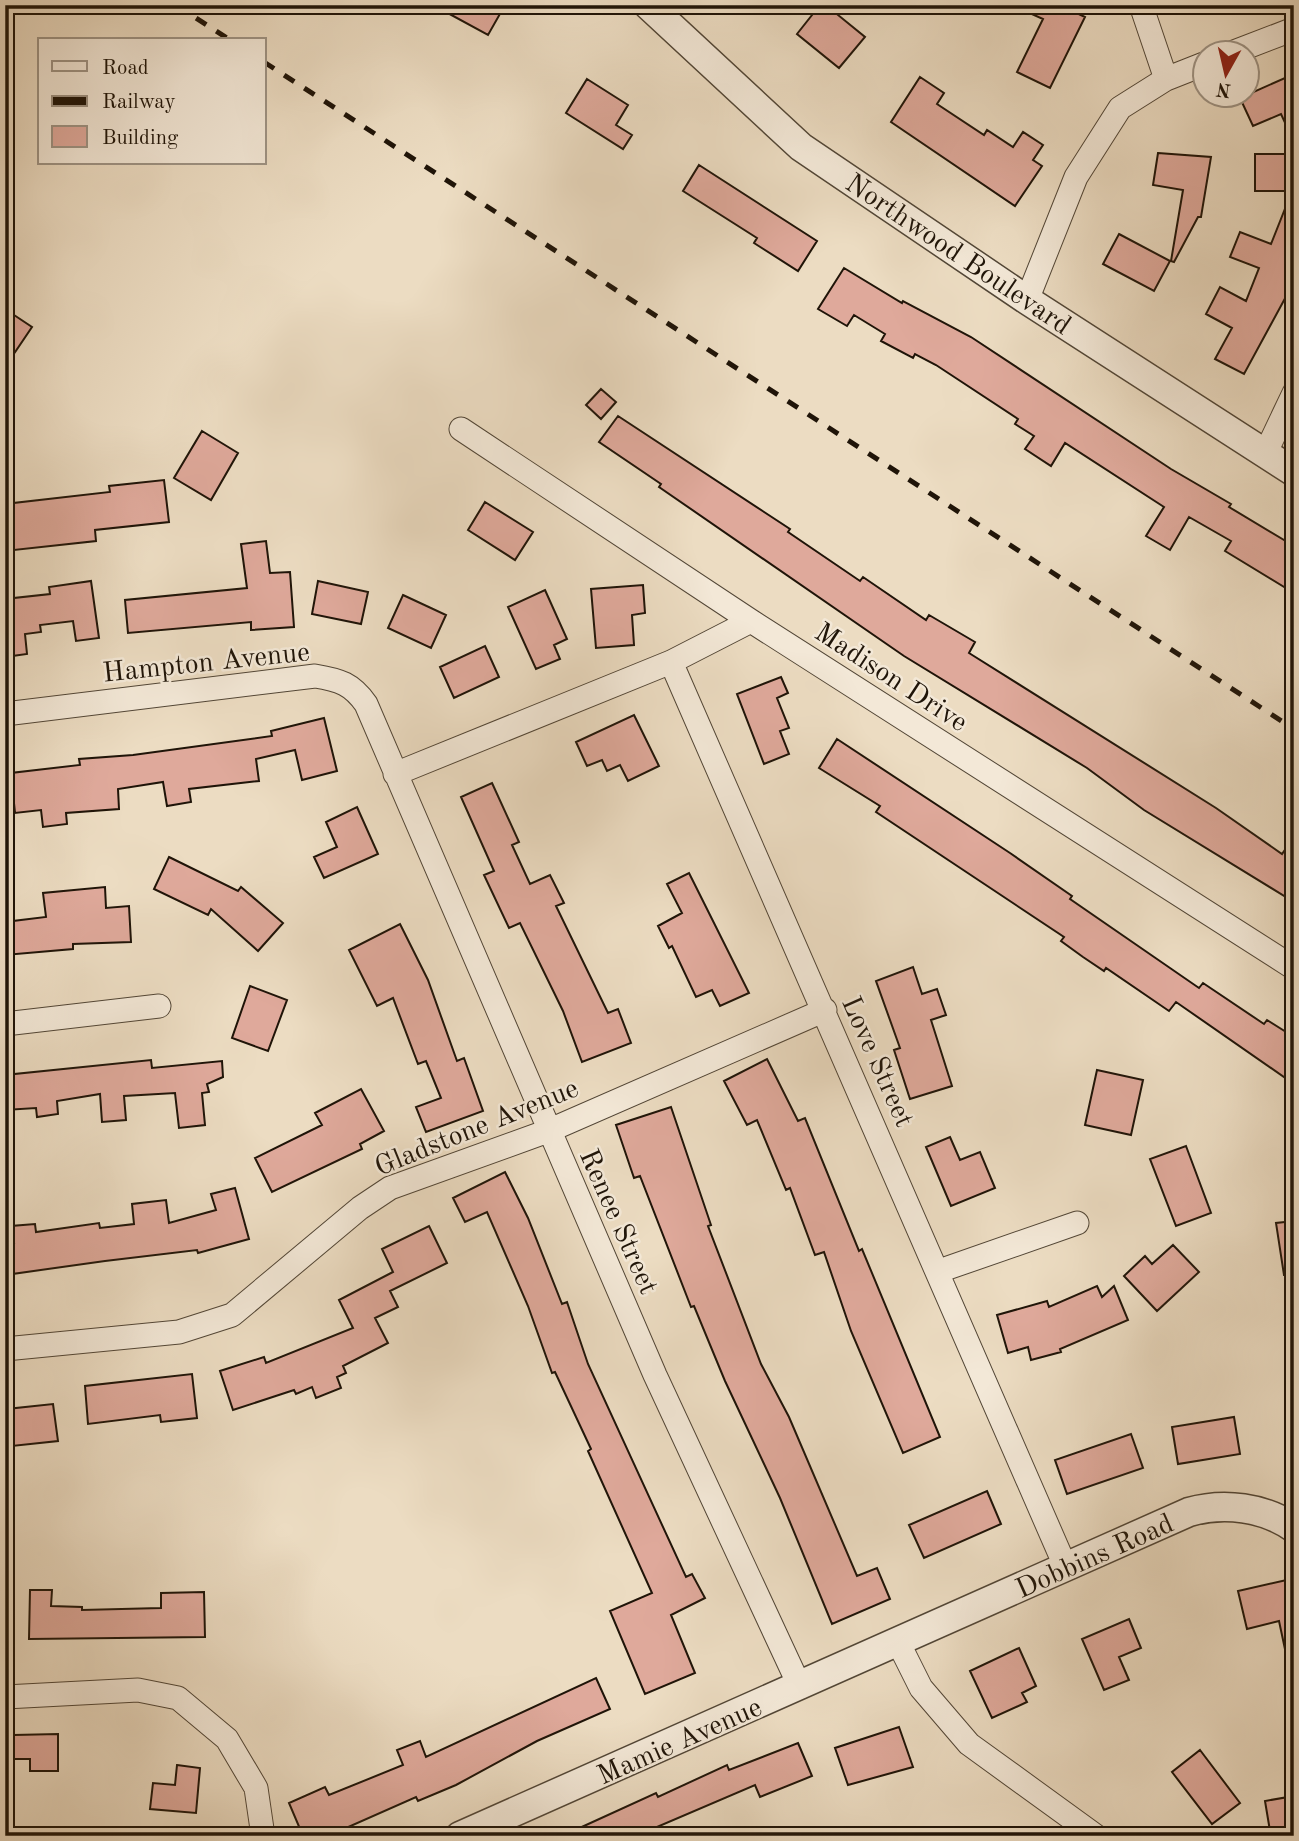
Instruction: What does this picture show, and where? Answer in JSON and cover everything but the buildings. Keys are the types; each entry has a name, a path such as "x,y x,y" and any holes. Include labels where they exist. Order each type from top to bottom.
{"street":[{"name":"Northwood Boulevard","path":"648,5 801,147 1027,300 1294,472"},
{"path":"1141,5 1166,79"},
{"path":"1260,42 1294,29"},
{"path":"1027,300 1076,177 1120,108 1166,79 1190,70"},
{"path":"1265,454 1294,393"},
{"name":"Madison Drive","path":"461,429 751,621 1294,968"},
{"path":"395,774 671,662 751,621"},
{"name":"Love Street","path":"671,662 939,1271 1066,1568"},
{"name":"Hampton Avenue","path":"5,714 315,676 336,679 354,687 366,704 395,774"},
{"name":"Renee Street","path":"395,774 655,1375 800,1687"},
{"path":"5,1024 159,1006"},
{"name":"Gladstone Avenue","path":"5,1349 179,1332 232,1315 360,1208 390,1188 548,1131 825,1010"},
{"path":"939,1271 1077,1223"},
{"name":"Dobbins Road","path":"897,1640 1189,1512 1210,1506 1276,1516 1294,1528"},
{"path":"897,1640 922,1688 969,1744 985,1759 1096,1836"},
{"name":"Mamie Avenue","path":"460,1836 800,1687 897,1640"},
{"path":"5,1697 138,1690 178,1698 227,1739 256,1788 263,1836"}],"railway":[{"path":"176,5 227,38"},
{"path":"266,63 1294,729"}]}
